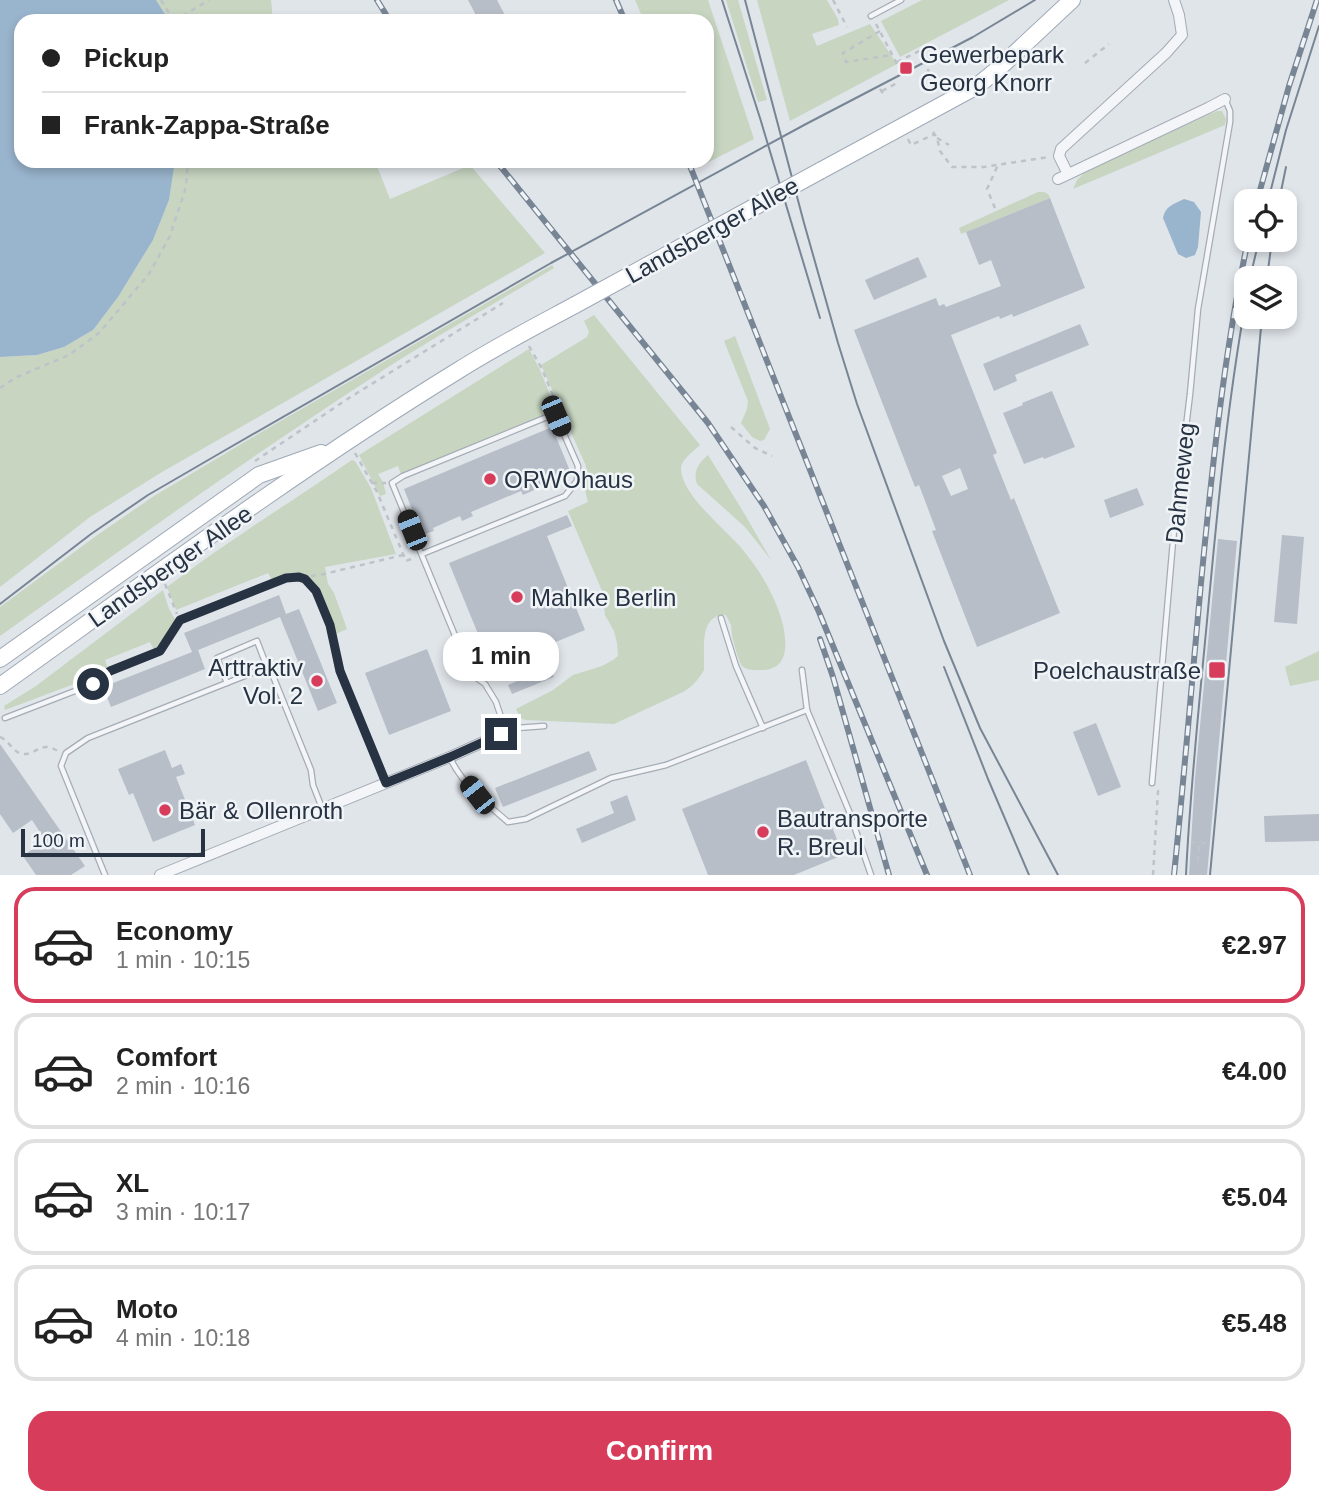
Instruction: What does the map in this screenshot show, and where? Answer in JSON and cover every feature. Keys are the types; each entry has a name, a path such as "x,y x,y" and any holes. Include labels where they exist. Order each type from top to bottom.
{"main road":[{"name":"Landsberger Allee","path":"0,686 284,485 459,370 976,86 1072,0"},
{"name":"Landsberger Allee","path":"0,659 259,474 340,447"}],"street":[{"path":"1174,0 1182,35 1166,53 1061,149 1059,156 1063,176 1225,99"},
{"path":"160,875 501,734"}],"lane":[{"path":"871,16 901,0"},
{"name":"Dahmeweg","path":"1152,783 1175,518 1198,309 1230,122 1230,110 1225,99"},
{"path":"422,554 565,496 577,481 578,466 556,416 552,415 399,478 393,483 471,674 485,684 496,702 501,717 501,734 517,728 544,726"},
{"path":"5,718 93,684 110,671 160,651 180,620 286,578 299,577 311,584 316,591 330,625 340,671 386,783"},
{"path":"721,618 736,666 763,728"},
{"path":"227,683 217,658 257,641 311,770 313,785 322,809"},
{"path":"105,875 61,766 66,753 89,738 267,667"},
{"path":"802,670 807,710 849,811 871,875"},
{"path":"450,757 477,795 508,822 526,819 611,778 666,765 807,710"}],"path":[{"path":"186,14 209,0"},
{"path":"833,0 847,27"},
{"path":"892,55 846,62 843,53 880,31 897,63 929,46"},
{"path":"1085,63 1109,44"},
{"path":"919,51 929,72"},
{"path":"882,92 897,83"},
{"path":"935,135 940,151 952,167 985,167 1059,156"},
{"path":"909,141 911,145 935,135"},
{"path":"935,135 949,145"},
{"path":"995,208 987,189 998,164"},
{"path":"0,388 17,377 69,355 99,333 149,274 170,236 186,187 187,168"},
{"path":"530,348 542,369 559,411 556,416"},
{"path":"732,428 755,449 772,456"},
{"path":"357,456 372,483 406,561 422,554"},
{"path":"372,483 393,483"},
{"path":"324,575 403,555"},
{"path":"166,588 173,603"},
{"path":"0,737 6,739 20,754 47,747 66,753"},
{"path":"1152,783 1158,791 1154,875"},
{"path":"1191,842 1209,843"},
{"path":"1198,861 1199,843"}],"green space":[{"path":"156,0 271,0 272,14 165,14"},
{"path":"635,0 708,0 713,14 641,14"},
{"path":"726,0 738,0 767,100 758,102"},
{"path":"757,0 827,0 839,25 812,34 817,46 870,24 897,64 790,121"},
{"path":"922,0 1009,0 900,57 881,21"},
{"path":"714,18 754,139 714,159"},
{"path":"1222,111 1226,119 1225,125 1073,189 1077,180 1087,170"},
{"path":"174,168 378,168 390,199 463,168 473,168 545,253 162,472 90,517 0,587 0,357 37,355 64,347 93,330 118,297 153,240 169,200"},
{"path":"1038,192 1046,193 1050,198 961,234 959,228"},
{"path":"552,265 554,268 413,352 320,412 0,636 0,607 154,496"},
{"path":"594,315 700,445 681,466 684,480 697,502 743,550 762,576 780,615 785,634 785,650 780,663 774,667 767,670 745,668 739,660 726,615 717,616 711,620 705,635 704,670 683,692 614,724 525,720 520,718 516,709 553,690 573,675 602,666 618,656 614,631 605,615 602,591 568,511 588,502 584,486 586,466 541,365 587,337 589,332 584,321"},
{"path":"735,336 770,429 764,440 752,437 741,423 748,401 724,341"},
{"path":"529,349 557,412 401,474 398,466 378,474 386,494 380,496 359,455"},
{"path":"708,455 771,560 745,527 697,484 697,468"},
{"path":"352,460 371,488 396,554 325,567 328,584 347,629 336,634 315,587 302,575 293,573 272,580 268,573 176,610 167,587"},
{"path":"163,590 176,621 158,647 154,650 150,642 105,660 108,669 84,685 82,681 5,710 4,706 36,686"},
{"path":"1319,651 1319,680 1290,686 1285,667"}],"water":[{"path":"0,0 156,0 165,14 14,14 14,168 174,168 169,200 153,240 118,297 93,330 64,347 37,355 0,357"},
{"path":"1184,199 1194,202 1201,212 1198,247 1195,255 1186,258 1178,254 1163,218 1168,208"}],"building":[{"path":"468,0 497,0 504,14 475,14"},
{"path":"1050,198 1085,288 1013,317 1012,314 1000,319 999,316 951,335 997,453 993,455 1011,500 1014,498 1060,613 977,647 932,531 936,530 919,485 915,487 854,330 936,298 939,306 944,304 946,307 1001,286 991,260 979,265 966,232","holes":["960,468 968,489 951,496 942,476"]},
{"path":"918,257 927,277 874,300 865,280"},
{"path":"1080,324 1089,345 1015,375 1017,381 994,391 983,364"},
{"path":"1052,391 1075,447 1024,464 1003,413"},
{"name":"ORWOhaus","path":"552,427 570,471 533,487 534,490 523,495 521,491 471,512 473,516 462,521 460,516 422,535 404,489"},
{"path":"1137,488 1144,505 1110,518 1104,500"},
{"name":"Mahlke Berlin","path":"567,515 572,526 547,536 585,630 492,668 449,563"},
{"path":"1282,535 1304,537 1297,624 1274,622"},
{"path":"1218,539 1237,541 1207,875 1189,875 1195,778"},
{"path":"279,595 286,614 299,609 337,703 318,711 280,617 198,650 205,669 111,707 103,687 192,652 184,633"},
{"path":"427,649 451,711 389,735 365,673"},
{"path":"550,667 554,677 512,694 508,685"},
{"path":"1096,723 1121,787 1098,796 1073,732"},
{"path":"0,744 85,866 71,875 36,875 23,856 45,840 32,820 13,833 0,814"},
{"name":"Bär & Ollenroth","path":"165,750 172,768 181,764 185,774 176,777 195,825 153,842 133,793 129,795 118,769"},
{"path":"589,751 597,770 503,807 495,788"},
{"name":"Bautransporte R. Breul","path":"806,760 843,855 794,875 708,875 682,809"},
{"path":"627,795 636,820 582,843 576,829 614,813 610,802"},
{"path":"1319,814 1319,841 1265,842 1264,816"}],"tram line":[{"path":"722,0 820,318"},
{"path":"745,0 804,223 857,404 944,641 980,728 1058,875"},
{"path":"0,604 91,534 148,495 551,263 806,124 973,37 1035,0"},
{"path":"1271,189 1286,130 1319,26"},
{"path":"1281,189 1286,167"},
{"path":"1253,266 1256,252"},
{"path":"1269,266 1270,252"},
{"path":"1186,875 1195,748 1219,500 1241,329"},
{"path":"1210,875 1261,329"},
{"path":"944,667 1029,875"}],"railway":[{"path":"377,0 386,14"},
{"path":"616,0 622,14"},
{"path":"1260,189 1289,86 1317,0"},
{"path":"502,168 708,423 764,506 819,612 927,875"},
{"path":"691,168 970,875"},
{"path":"1174,875 1214,454 1225,368 1246,252"},
{"path":"820,639 889,875"}],"place":[{"name":"Gewerbepark Georg Knorr","path":"906,68"},
{"name":"ORWOhaus","path":"490,479"},
{"name":"Mahlke Berlin","path":"517,597"},
{"name":"Poelchaustraße","path":"1217,670"},
{"name":"Arttraktiv Vol. 2","path":"317,681"},
{"name":"Bär & Ollenroth","path":"165,810"},
{"name":"Bautransporte R. Breul","path":"763,832"}],"route":[{"path":"93,684 110,671 160,651 180,620 286,578 299,577 305,579 316,591 330,625 340,671 386,783 501,734"}]}
